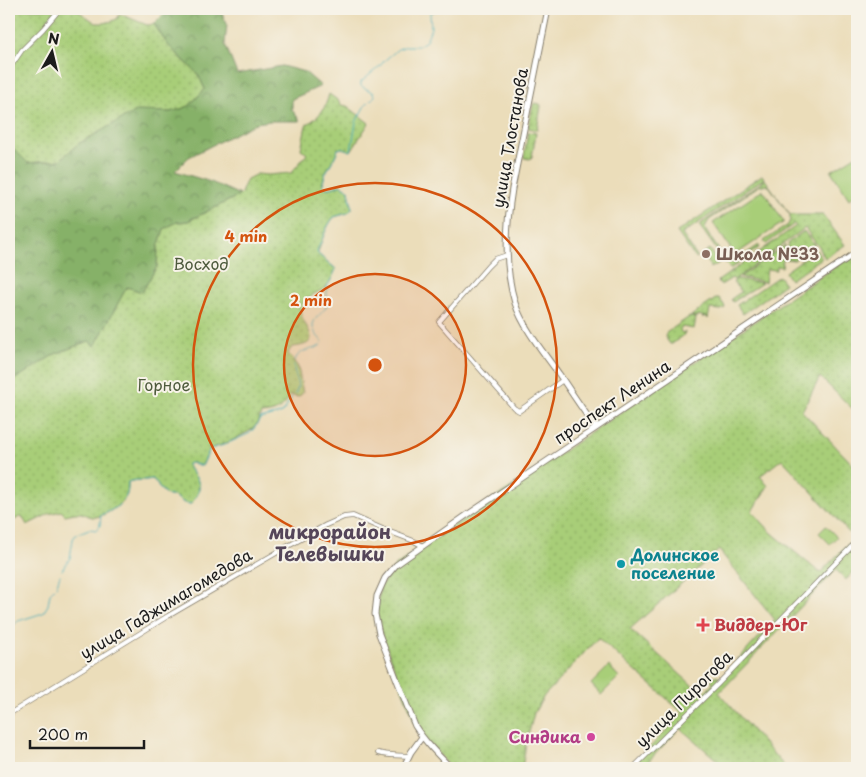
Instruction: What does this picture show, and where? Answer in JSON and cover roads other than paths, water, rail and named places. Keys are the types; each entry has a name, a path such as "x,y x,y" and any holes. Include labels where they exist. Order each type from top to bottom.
{"main road":[{"name":"улица Тлостанова","path":"548,9 512,189 508,218 507,255 510,281 518,311 541,350 596,428"},
{"name":"проспект Ленина","path":"422,737 415,726 379,634 376,619 375,605 378,592 385,578 396,565 857,252"},
{"path":"403,768 422,737 451,768"}],"street":[{"path":"9,69 22,50 60,9"},
{"path":"507,255 495,259 439,322 518,411 521,411 563,380"},
{"name":"улица Гаджимагомедова","path":"9,714 168,616 284,548 344,517 353,516 423,546"},
{"name":"улица Пирогова","path":"633,768 712,690 857,540"},
{"path":"378,753 409,756"}],"waterway":[{"path":"295,361 300,353 316,348 323,343 315,332 313,324 326,307 327,287 336,269 317,251 326,229 334,217 348,213 352,209 349,190 340,184 332,188 323,187 323,182 338,149 342,148 351,151 356,122 364,107 375,96 374,93 361,86 361,82 398,49 407,46 418,46 426,41 431,28 430,13 440,9"},
{"path":"294,365 298,387 295,394"},
{"path":"62,570 70,558 73,539 76,534 89,529 97,530 100,525 101,515 109,512 125,498 128,491 128,482 152,479 168,496 174,496 184,503 191,504 198,493 199,486 188,464 202,466 210,449 250,433 260,419 280,414 284,411 292,397"},
{"path":"9,628 18,621 43,613 48,605 50,593 56,587 60,575"}],"place":[{"name":"Школа №33","path":"706,254"},
{"name":"Долинское поселение","path":"621,564"},
{"name":"Виддер-Юг","path":"703,625"},
{"name":"Синдика","path":"591,737"}],"district":[{"name":"микрорайон Телевышки","path":"330,543"}],"park label":[{"name":"Восход","path":"201,264"},
{"name":"Горное","path":"164,385"}]}
